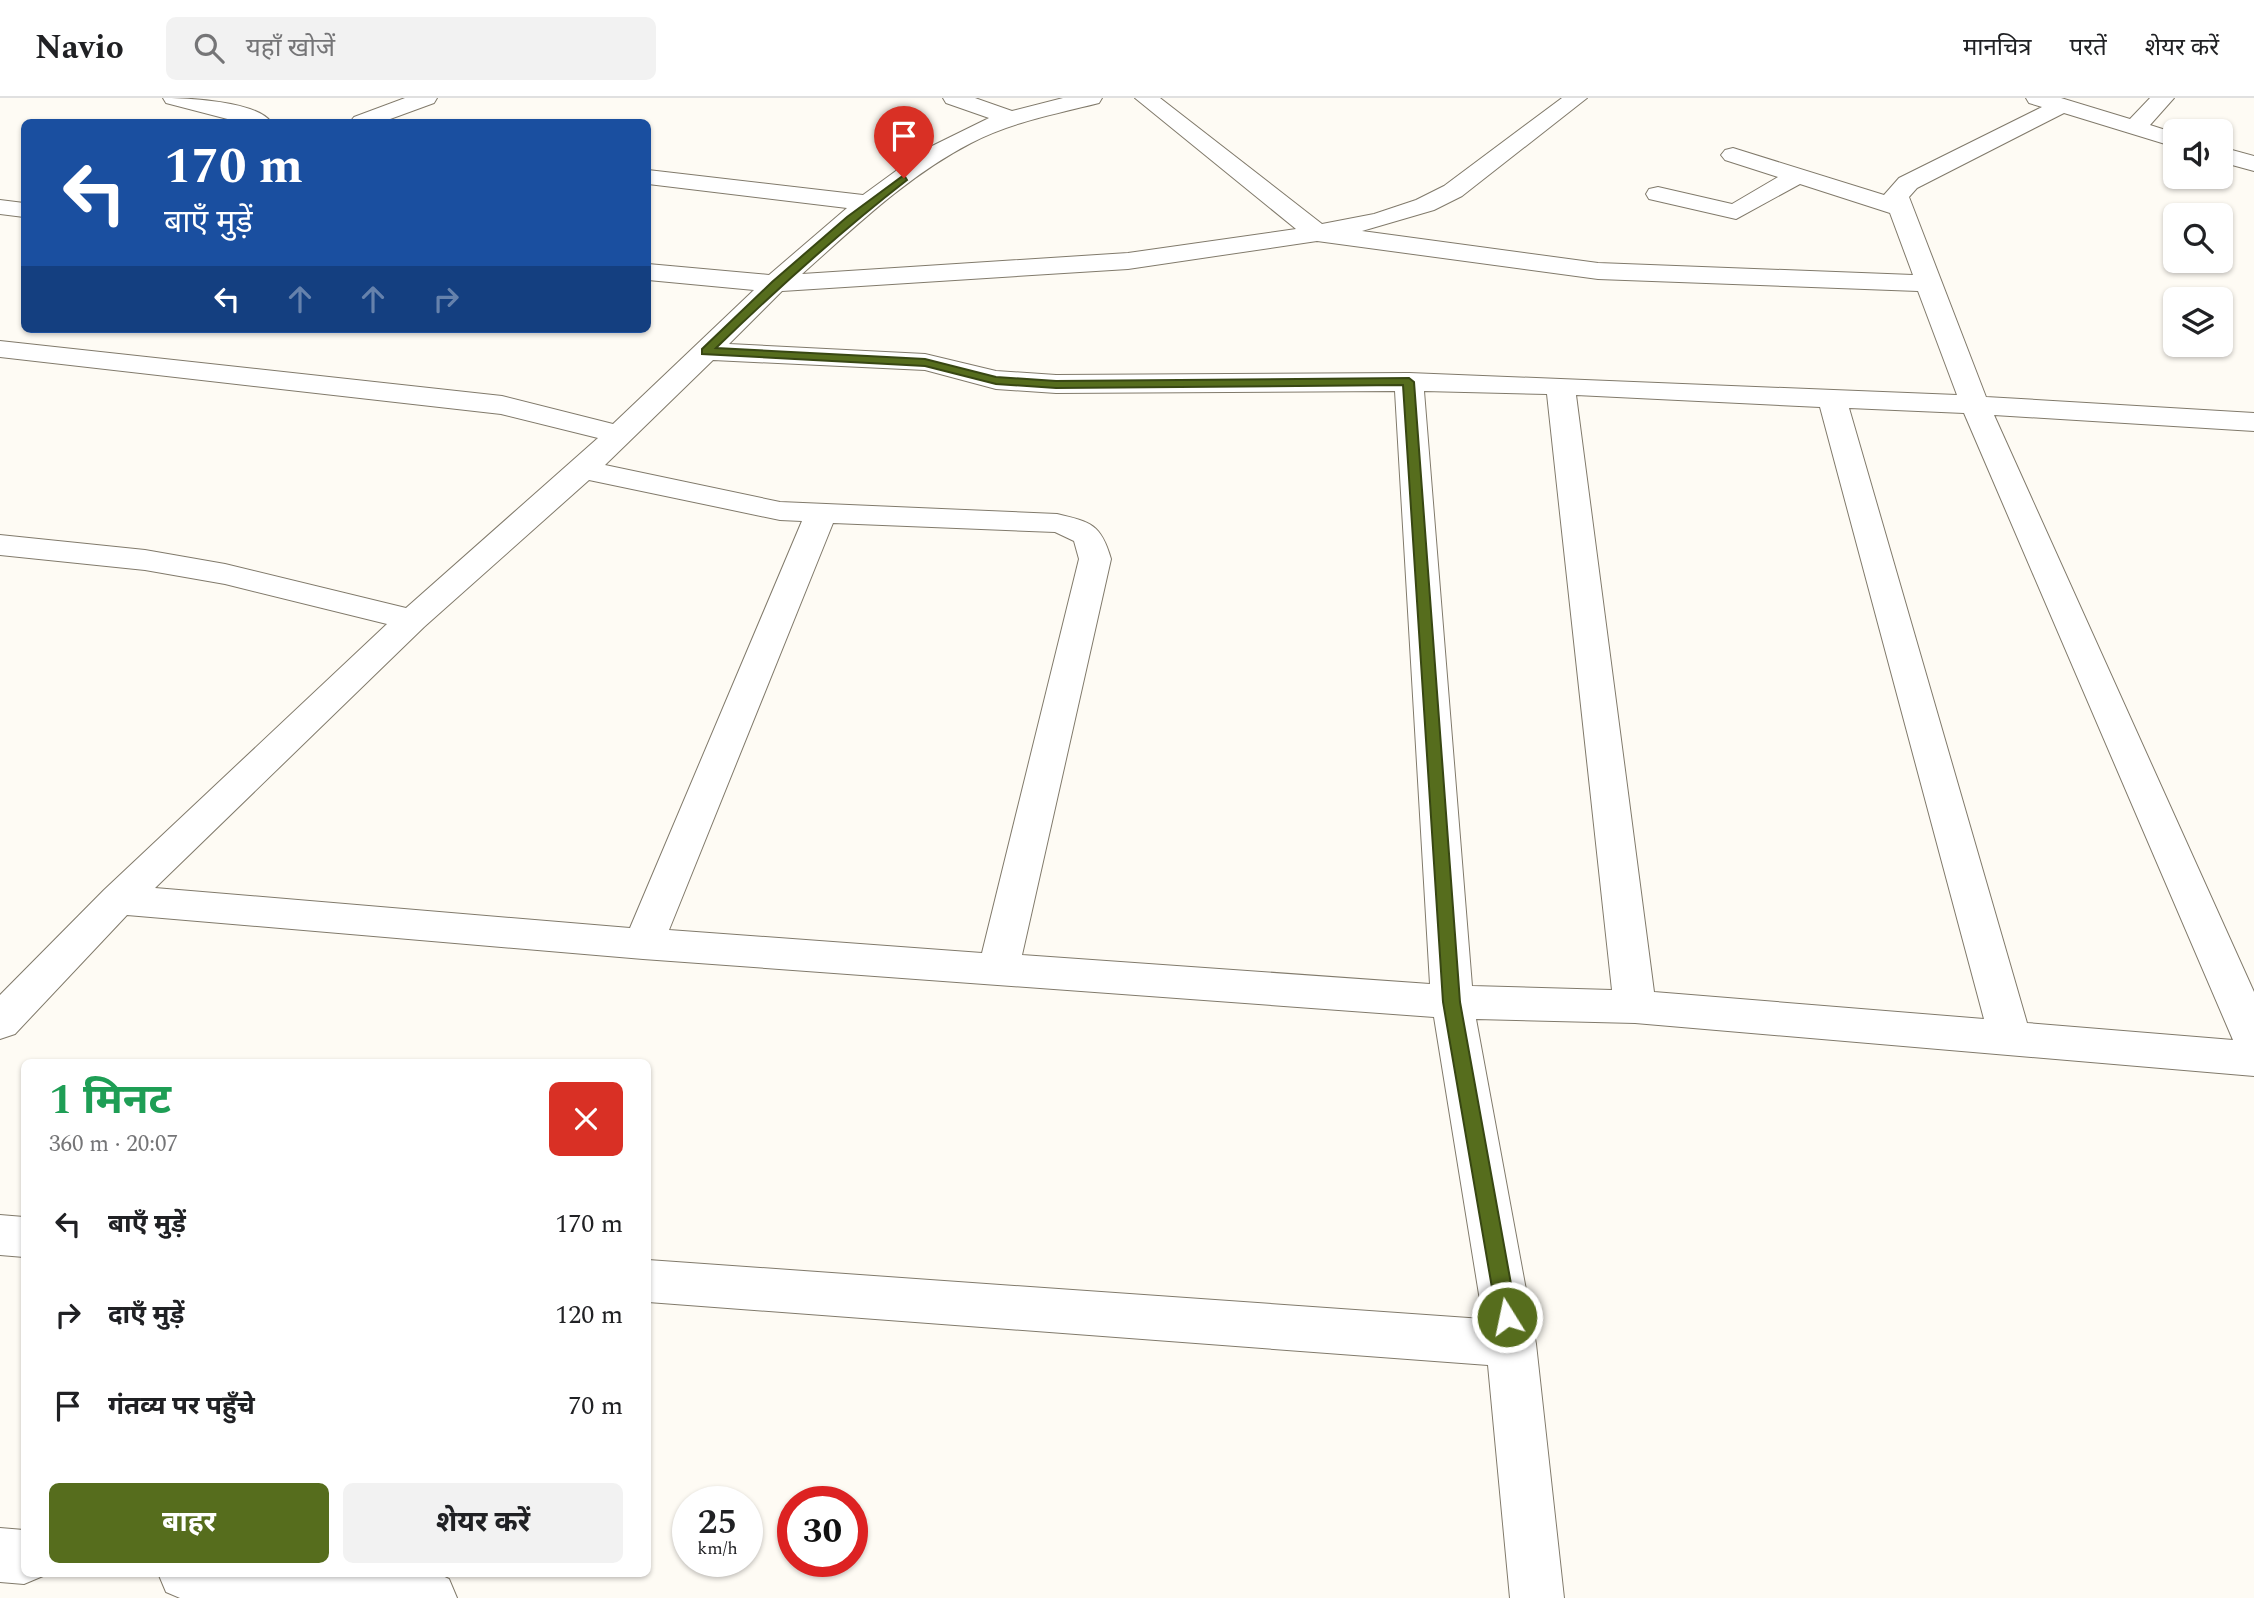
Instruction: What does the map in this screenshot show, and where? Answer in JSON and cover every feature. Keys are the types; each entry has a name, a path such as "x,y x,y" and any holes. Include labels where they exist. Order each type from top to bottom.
{"street":[{"path":"174,98 252,119"},
{"path":"229,111 253,98"},
{"path":"370,119 426,98"},
{"path":"954,98 1012,119"},
{"path":"0,1022 118,900 412,621 583,470 775,284 870,203 937,152 990,125 1091,98"},
{"path":"1146,98 1317,233 1610,272 1927,283"},
{"path":"651,272 775,284 1128,261 1317,233 1380,220 1444,196 1576,98"},
{"path":"2135,127 2163,98"},
{"path":"2163,136 2049,102 1908,183 1896,196 1975,405 2254,1039"},
{"path":"1733,155 1900,208"},
{"path":"2233,158 2254,164"},
{"path":"1658,194 1736,212 1797,176"},
{"path":"651,177 870,203"},
{"path":"0,207 21,210"},
{"path":"0,375 50,333"},
{"path":"0,349 502,405 620,435"},
{"path":"706,351 925,362 996,380 1056,384 1409,382 1560,386 1975,405 2254,422"},
{"path":"1409,382 1452,1002 1511,1344 1537,1598"},
{"path":"1560,386 1636,1007"},
{"path":"1832,399 2010,1038"},
{"path":"583,470 780,512 1056,523 1077,529 1089,537 1095,559 998,970"},
{"path":"643,944 821,514"},
{"path":"0,545 145,560 225,574 412,621"},
{"path":"118,900 643,944 998,970 1452,1002 1636,1007 2254,1059"},
{"path":"0,1235 21,1237"},
{"path":"651,1282 1511,1344"},
{"path":"0,1555 21,1557"},
{"path":"223,1577 430,1598"}],"route":[{"path":"904,178 850,219 775,284 706,351 925,362 996,380 1056,384 1409,382 1452,1002 1507,1317"}]}
